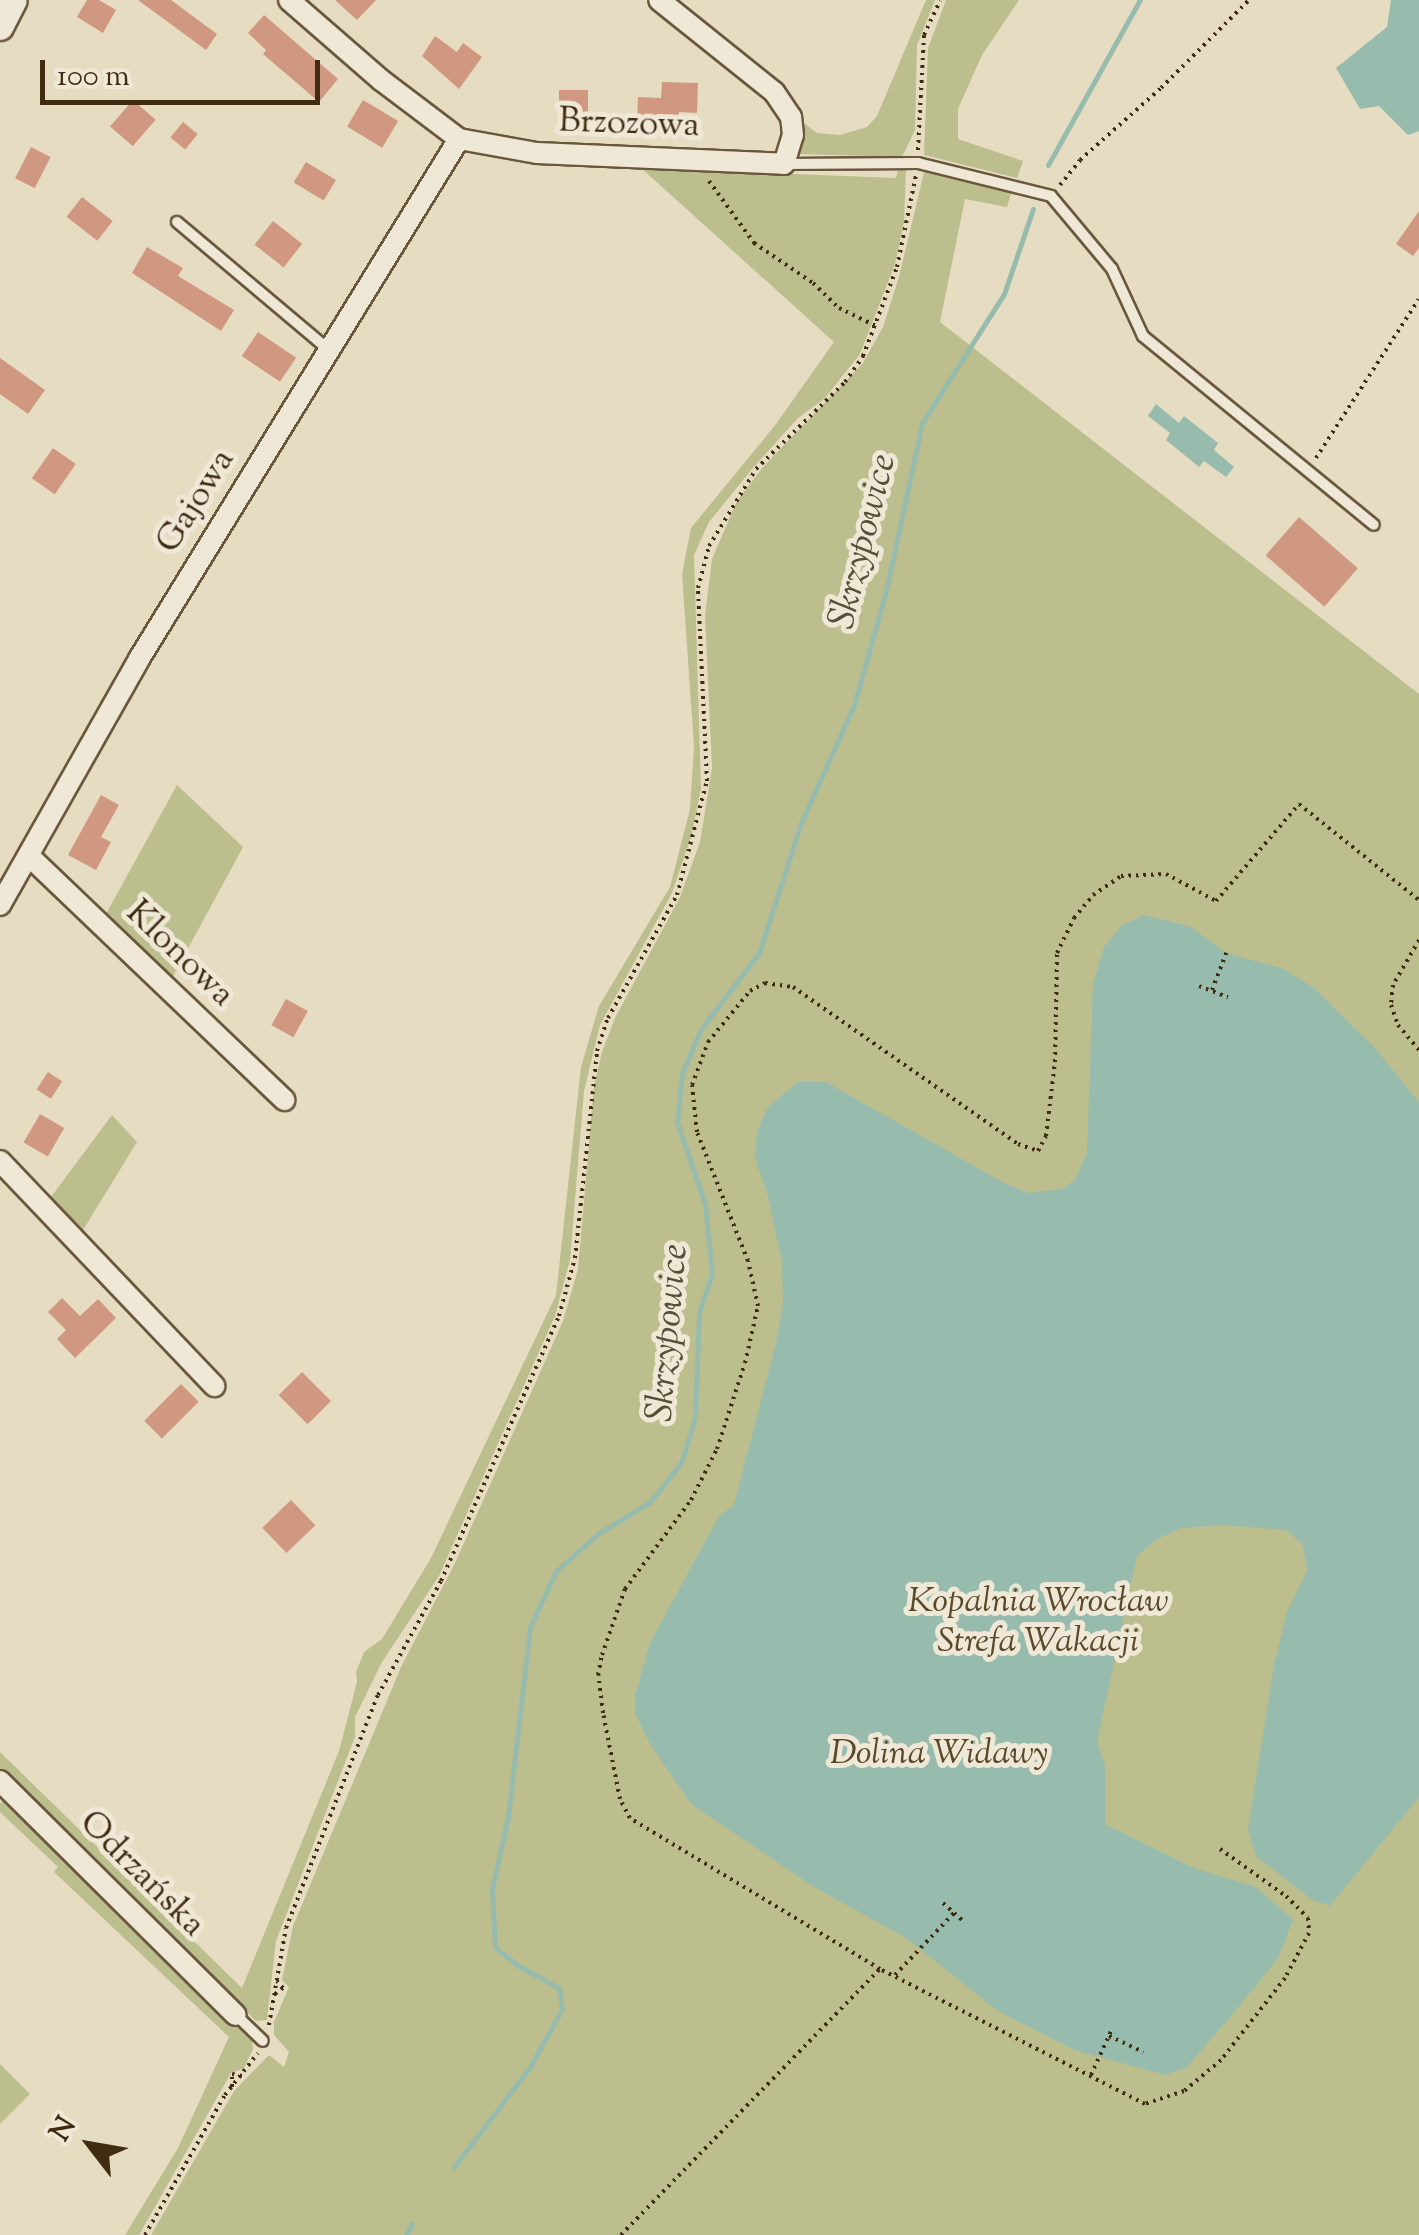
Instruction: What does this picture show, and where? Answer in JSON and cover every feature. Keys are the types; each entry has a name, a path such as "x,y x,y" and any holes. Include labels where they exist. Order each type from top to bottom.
{"street":[{"path":"0,27 14,0"},
{"name":"Brzozowa","path":"289,0 381,80 459,139 537,153 784,164"},
{"path":"659,0 774,92 792,117 793,135 784,164"},
{"name":"Gajowa","path":"0,905 139,659 459,139"},
{"name":"Klonowa","path":"30,857 284,1100"},
{"path":"0,1161 214,1386"},
{"name":"Odrzańska","path":"0,1781 236,2014"}],"lane":[{"name":"Brzozowa","path":"784,164 918,162 1051,196"},
{"path":"1051,196 1112,269 1143,336 1374,525"},
{"path":"177,222 330,350"},
{"path":"236,2014 263,2041"}],"path":[{"path":"273,2008 274,1994 283,1988 276,1980 286,1928 378,1695 441,1581 559,1316 575,1258 597,1051 608,1018 677,895 708,781 698,588 709,546 721,520 756,470 845,382 876,326 898,267 918,162 924,35 940,0"},
{"path":"1051,196 1080,160 1161,88 1249,0"},
{"path":"688,160 714,185 754,242 814,283 839,308 876,326"},
{"path":"1307,470 1419,299"},
{"path":"1220,1849 1286,1896 1308,1918 1309,1933 1285,1978 1221,2060 1184,2091 1144,2104 880,1969 639,1827 620,1799 603,1713 600,1665 626,1589 691,1500 717,1450 745,1363 758,1306 748,1261 697,1132 692,1085 708,1042 750,992 765,982 793,987 1018,1144 1038,1151 1046,1136 1055,1062 1056,953 1074,918 1093,895 1121,876 1166,874 1216,901 1300,804 1419,900"},
{"path":"1419,940 1393,985 1391,1005 1406,1038 1419,1050"},
{"path":"1212,990 1226,953"},
{"path":"1198,986 1228,996"},
{"path":"943,1903 963,1921"},
{"path":"894,1976 954,1913"},
{"path":"621,2235 880,1969"},
{"path":"1091,2076 1112,2029"},
{"path":"1109,2036 1144,2052"},
{"path":"145,2235 232,2087 232,2074 242,2076 253,2063"}],"green space":[{"path":"926,0 935,0 917,45 915,130 902,157 799,154 801,121 817,133 840,135 867,127 877,116"},
{"path":"946,0 1019,0 982,55 958,109 958,139 1023,161 1017,178 924,155 928,48"},
{"path":"641,168 896,178 898,170 906,170 904,222 895,264 860,354 825,398 797,419 752,469 709,522 694,555 701,789 691,837 672,893 600,1025 584,1091 570,1260 555,1316 439,1576 382,1662 355,1717 355,1737 276,1941 267,2020 256,2021 0,1771 0,1752 242,1988 339,1751 364,1652 382,1639 431,1558 556,1295 581,1067 599,1006 670,887 690,809 694,746 682,574 691,528 776,424 834,342"},
{"name":"Dolina Widawy","path":"924,172 1011,193 1007,207 965,199 940,322 1419,694 1419,2235 151,2235 234,2091 269,2055 284,2067 289,2052 274,2035 274,2022 289,1987 282,1980 293,1926 401,1667 456,1561 563,1321 578,1269 594,1086 602,1052 615,1018 680,897 700,842 712,768 705,615 712,559 737,501 763,467 863,363 883,327"},
{"path":"177,785 243,847 172,978 106,914"},
{"path":"112,1115 137,1142 83,1230 51,1197"},
{"path":"7,1799 252,2039 253,2049 244,2068 231,2073 139,2235 125,2235 178,2148 229,2037 54,1872 58,1867 0,1812 0,1803"},
{"path":"0,2064 30,2094 0,2124"}],"shaded area":[{"path":"1391,0 1419,0 1419,131 1408,135 1379,106 1360,109 1336,68 1387,27"},
{"path":"1156,404 1179,423 1184,416 1218,443 1214,450 1234,467 1226,477 1204,461 1199,467 1166,440 1170,433 1148,416"},
{"name":"Kopalnia Wrocław Strefa Wakacji","path":"1144,915 1191,927 1226,953 1284,969 1314,988 1373,1046 1419,1102 1419,1797 1330,1906 1311,1899 1256,1856 1248,1829 1274,1665 1287,1612 1307,1571 1303,1545 1286,1530 1221,1525 1181,1528 1156,1540 1137,1556 1097,1741 1105,1766 1105,1824 1194,1868 1256,1887 1293,1920 1277,1960 1236,2010 1187,2067 1165,2075 1074,2050 998,2011 906,1938 814,1887 691,1804 650,1744 635,1713 635,1696 650,1643 719,1516 734,1505 777,1339 783,1303 782,1263 768,1196 755,1158 757,1132 768,1107 798,1082 826,1082 1004,1183 1029,1193 1062,1189 1075,1180 1087,1152 1093,984 1104,947 1121,926"}],"building":[{"path":"87,0 99,0 116,10 103,33 77,17"},
{"path":"138,0 171,0 217,34 206,50"},
{"path":"335,0 376,0 357,20"},
{"path":"264,15 338,79 319,102 263,54 266,50 248,33"},
{"path":"435,36 457,52 463,43 482,57 459,89 422,56"},
{"path":"662,82 698,83 697,113 679,112 679,122 637,120 638,97 661,98"},
{"path":"559,90 588,90 588,115 559,115"},
{"path":"133,100 156,120 133,146 110,126"},
{"path":"363,100 398,121 382,148 347,127"},
{"path":"183,122 198,134 185,150 170,138"},
{"path":"31,147 51,157 35,188 15,178"},
{"path":"306,162 336,180 324,201 294,183"},
{"path":"82,197 113,221 97,241 67,217"},
{"path":"1419,211 1419,248 1413,256 1396,244"},
{"path":"273,221 302,244 284,267 255,245"},
{"path":"147,247 183,268 178,276 234,310 221,331 132,273"},
{"path":"258,332 296,358 280,382 242,356"},
{"path":"0,358 45,390 28,414 0,394"},
{"path":"53,448 76,464 55,494 32,478"},
{"path":"1299,517 1358,568 1324,607 1266,555"},
{"path":"101,795 119,805 101,837 111,842 96,870 68,855"},
{"path":"286,999 308,1011 293,1037 271,1025"},
{"path":"48,1072 62,1081 51,1099 37,1090"},
{"path":"40,1114 64,1128 48,1157 24,1143"},
{"path":"62,1298 80,1316 98,1299 116,1318 75,1358 57,1339 66,1330 48,1312"},
{"path":"302,1372 331,1401 308,1424 279,1395"},
{"path":"181,1384 199,1402 162,1438 144,1421"},
{"path":"291,1500 315,1525 287,1553 262,1528"}],"waterway":[{"name":"Skrzypowice","path":"1048,165 1140,0"},
{"name":"Skrzypowice","path":"454,2167 530,2067 562,2009 559,1988 517,1965 495,1947 492,1889 508,1817 530,1627 556,1571 599,1533 650,1502 681,1463 695,1418 699,1312 712,1274 705,1204 677,1122 682,1073 701,1029 759,953 801,823 854,705 886,591 922,423 1004,294 1033,209"},
{"name":"Skrzypowice","path":"406,2235 412,2223"}]}
